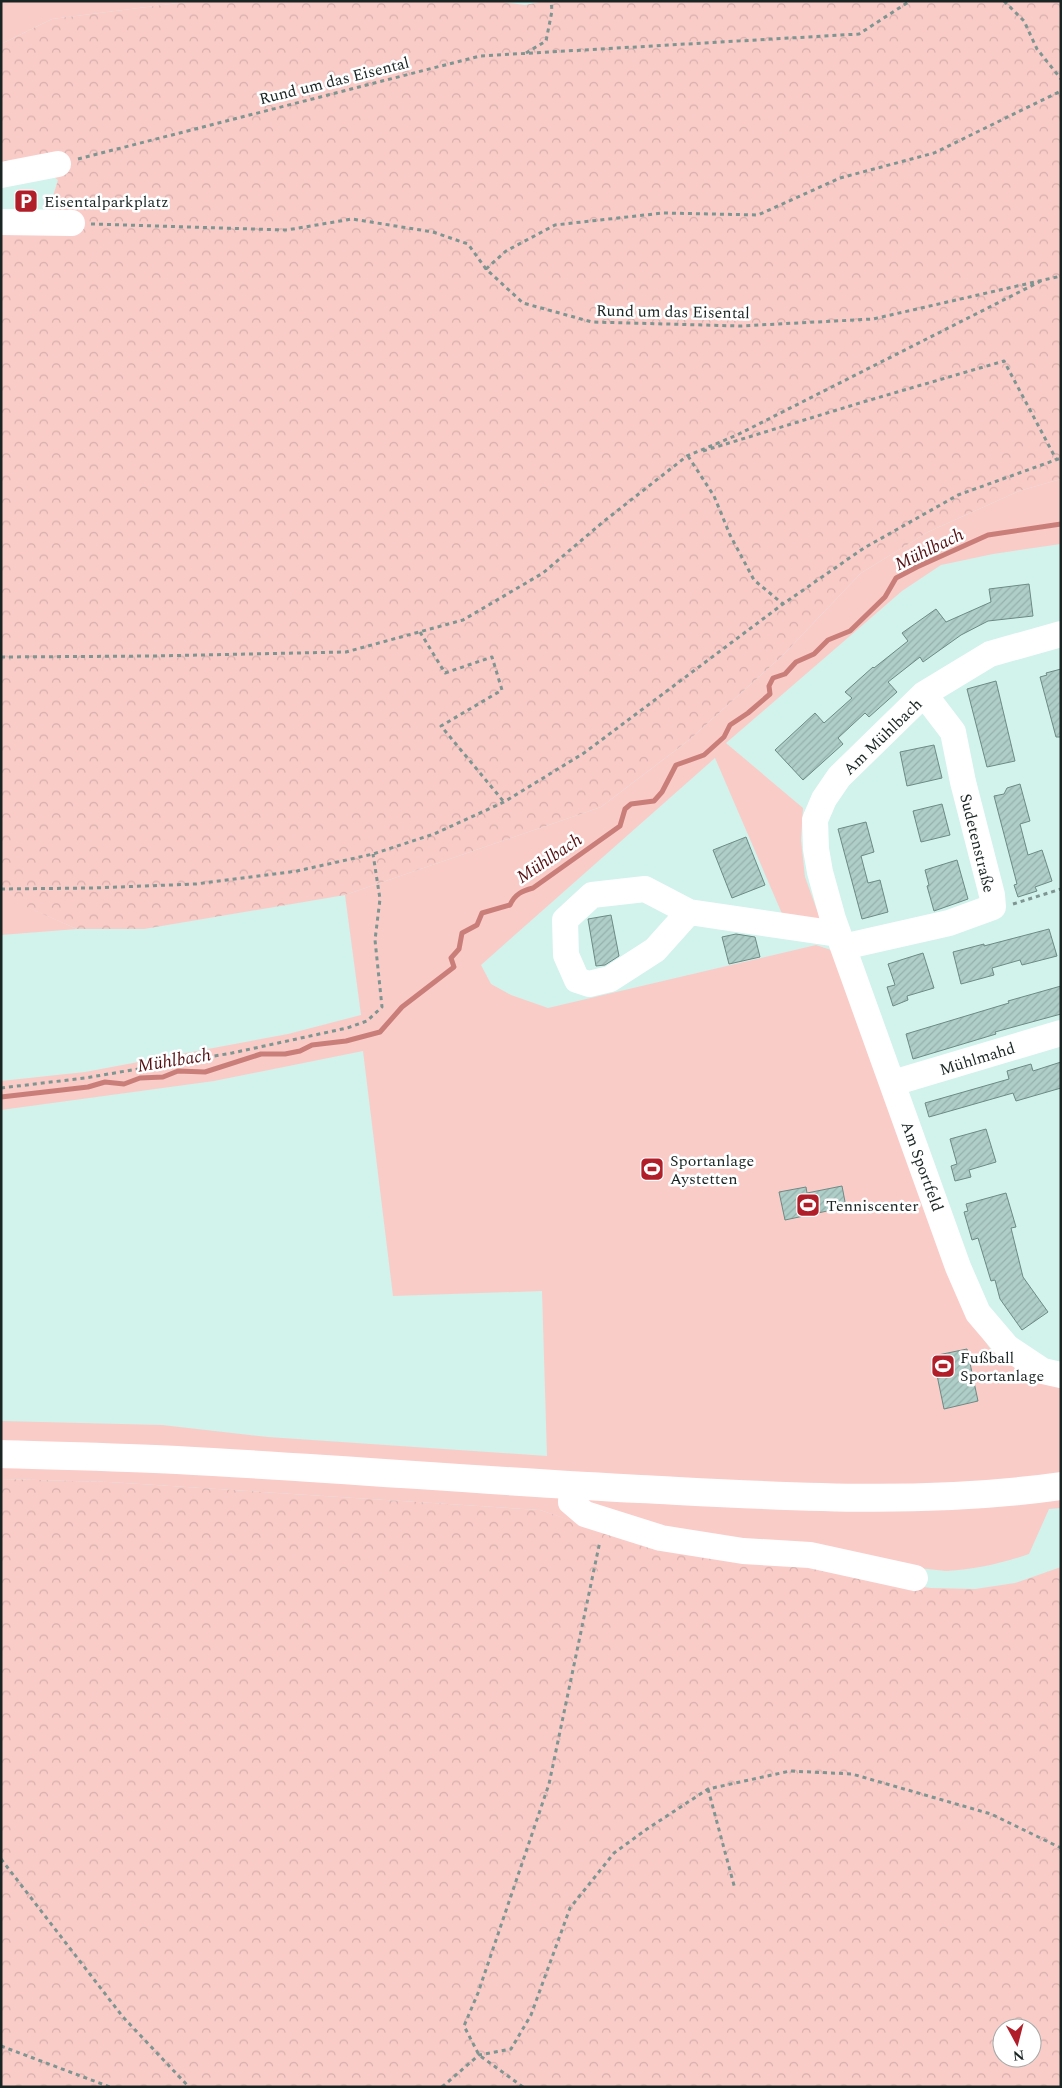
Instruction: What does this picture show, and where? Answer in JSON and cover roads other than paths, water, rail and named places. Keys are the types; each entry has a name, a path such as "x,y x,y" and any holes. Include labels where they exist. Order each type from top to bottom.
{"main road":[{"path":"1,1454 175,1460 766,1495 893,1498 982,1495 1061,1486"}],"street":[{"path":"1,174 58,164"},
{"path":"1,222 72,223"},
{"name":"Am Mühlbach","path":"838,933 820,872 816,849 815,820 824,799 839,778 924,694 990,654 1061,634"},
{"name":"Sudetenstraße","path":"838,933 949,923 993,907 992,895 963,782 953,732 924,694"},
{"path":"690,912 655,950 610,979 589,984 577,980 566,955 565,920 592,895 645,889 690,912 838,933"},
{"name":"Am Sportfeld","path":"838,933 958,1267 978,1313 1010,1349 1043,1371 1061,1375"},
{"name":"Mühlmahd","path":"893,1082 1061,1032"},
{"path":"572,1485 571,1502 585,1514 661,1538 743,1551 810,1555 915,1578"}],"waterway":[{"name":"Mühlbach","path":"1,1097 88,1087 105,1082 124,1084 140,1078 163,1077 178,1071 205,1072 261,1054 285,1054 300,1051 312,1045 346,1041 380,1032 402,1007 454,967 451,958 459,949 462,933 477,925 482,913 510,905 519,894 533,888 620,826 625,809 631,804 654,801 662,792 676,765 704,755 724,737 730,725 748,713 770,694 769,686 773,678 785,674 796,662 814,654 828,640 850,631 885,597 896,578 988,535 1061,524"}],"place":[{"name":"Eisentalparkplatz","path":"26,201"},
{"name":"Sportanlage Aystetten","path":"652,1169"},
{"name":"Tenniscenter","path":"808,1205"},
{"name":"Fußball Sportanlage","path":"943,1366"}]}
